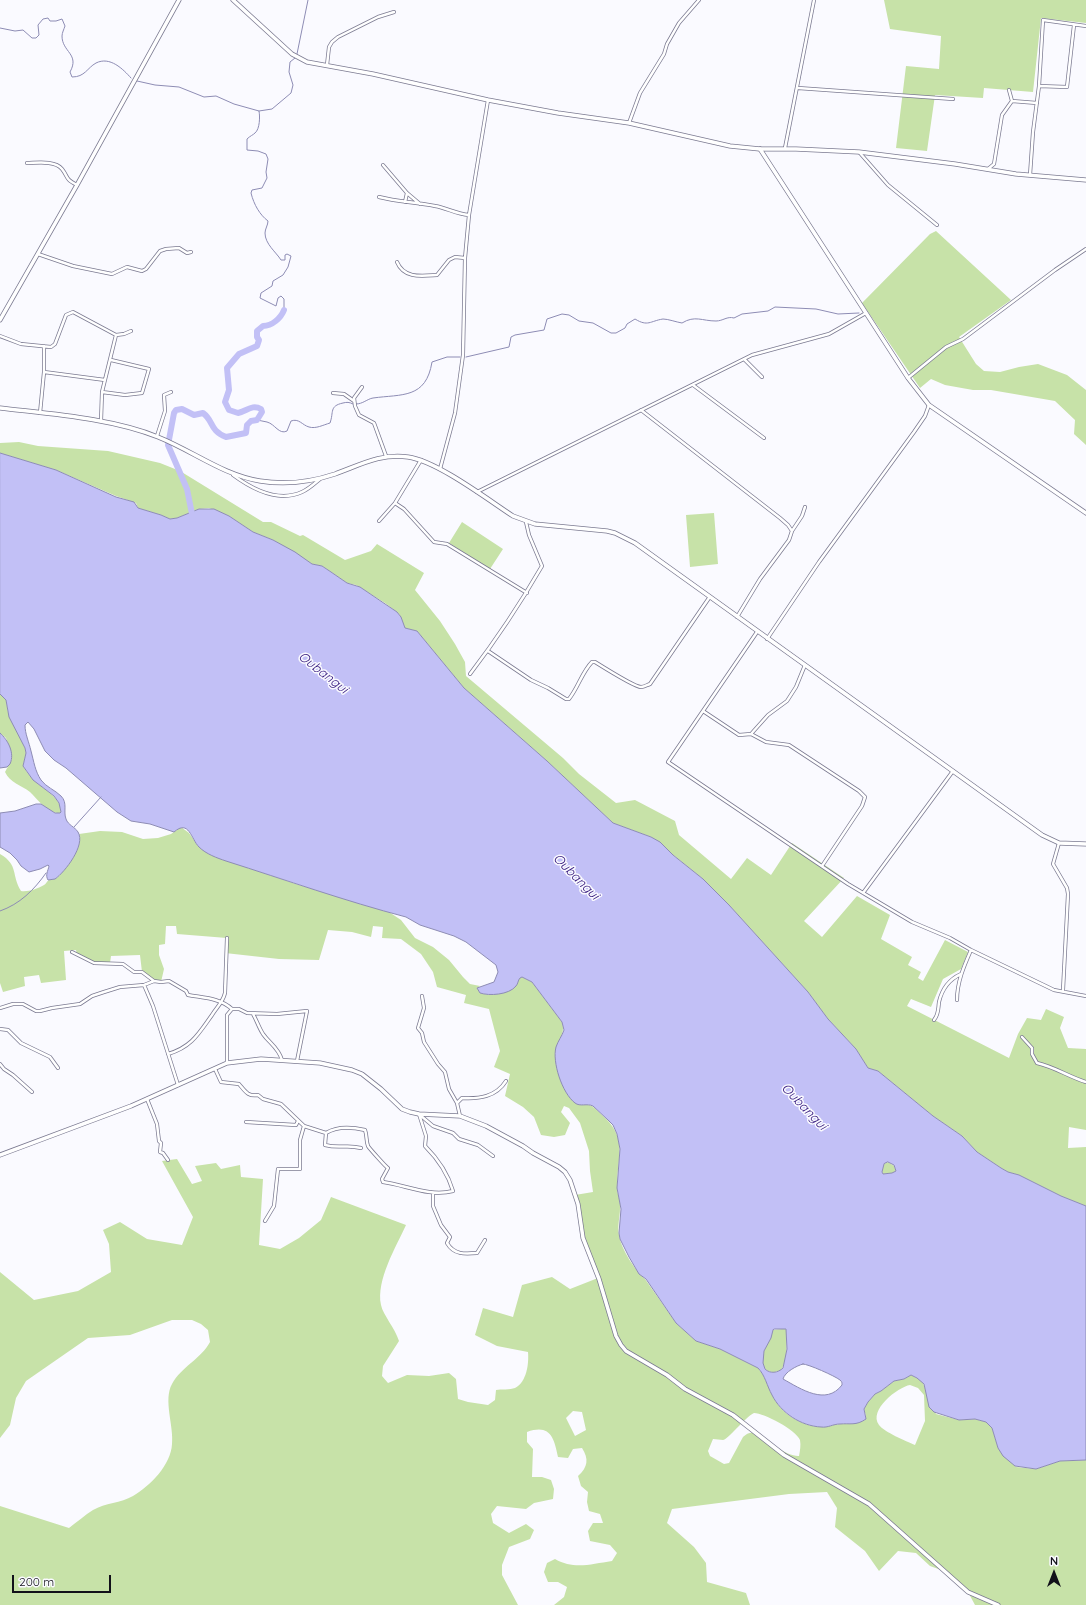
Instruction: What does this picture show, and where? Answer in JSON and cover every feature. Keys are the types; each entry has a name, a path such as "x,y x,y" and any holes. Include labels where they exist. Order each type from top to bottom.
{"main road":[{"path":"0,320 77,185 179,0"},
{"path":"233,0 292,54 307,62 488,100 629,123 730,146 760,149 785,148 859,152 956,164 988,170 1086,180"},
{"path":"760,149 908,378 929,405 1086,514"},
{"path":"0,408 101,422 158,437 231,473 261,481 279,483 309,481 386,456 408,457 421,460 440,470 513,516 526,522 597,529 615,533 635,543 756,632 805,664 1042,835 1059,843 1086,844"},
{"path":"0,1155 147,1099 227,1063 261,1059 335,1065 352,1070 362,1074 381,1089 402,1109 419,1114 460,1116 486,1126 553,1163 565,1172 574,1188 583,1238 616,1336 626,1351 672,1378 685,1389 733,1414 784,1455 868,1504 968,1592 998,1605"}],"street":[{"path":"629,123 640,94 664,54 667,44 679,23 699,0"},
{"path":"785,148 798,88 814,0"},
{"path":"327,65 330,46 338,37 378,17 394,12"},
{"path":"1030,175 1033,132 1039,86 1043,20 1086,26"},
{"path":"1039,86 1067,87 1074,24"},
{"path":"798,88 953,99"},
{"path":"1009,90 1012,101"},
{"path":"440,470 455,412 463,355 465,258 469,215 488,100"},
{"path":"1012,101 1037,103"},
{"path":"988,170 992,168 994,164 1002,115 1012,101"},
{"path":"859,152 888,184 937,225"},
{"path":"27,162 58,165 62,169 67,179 77,185"},
{"path":"383,165 407,194 420,204"},
{"path":"405,202 407,194"},
{"path":"379,197 392,201 442,207 456,213 469,215"},
{"path":"38,254 73,266 112,274 127,267 142,271 146,269 160,251 166,249 179,248 187,253 191,252"},
{"path":"908,378 946,347 962,339 1055,270 1086,249"},
{"path":"397,262 399,267 407,274 423,276 438,275 449,260 455,257 465,258"},
{"path":"0,336 21,344 51,347 55,344 66,315 73,312 116,335 131,332"},
{"path":"477,493 752,355 829,334 866,313"},
{"path":"101,422 102,392 116,335"},
{"path":"40,413 44,372 44,346"},
{"path":"744,359 762,377"},
{"path":"102,392 125,395 142,393 149,369 111,360"},
{"path":"44,372 105,380"},
{"path":"693,385 764,438"},
{"path":"362,387 356,394 354,401 355,406 359,415 374,422 386,456"},
{"path":"158,437 165,411 164,395 171,392"},
{"path":"333,393 344,394 354,401"},
{"path":"767,639 819,562 914,432 925,416 929,405"},
{"path":"642,410 780,518 792,531"},
{"path":"379,520 396,503 421,460"},
{"path":"231,473 245,484 267,493 283,496 292,496 303,492 322,478"},
{"path":"396,503 404,508 434,542 447,544 527,593"},
{"path":"737,617 760,579 789,540 792,531 802,516 805,507"},
{"path":"470,674 488,651 527,593 542,566 529,535 526,522"},
{"path":"488,651 531,680 566,699 569,699 592,662 595,662 620,676 633,685 644,687 650,684 710,598"},
{"path":"756,632 668,762 863,893 912,922 950,938 971,950 1054,990 1063,990 1075,995 1086,996"},
{"path":"751,734 768,715 787,701 796,688 805,664"},
{"path":"703,711 739,735 751,734 766,742 789,745 859,791 865,797 862,806 822,866"},
{"path":"863,893 953,771"},
{"path":"1059,843 1054,864 1058,875 1068,888 1063,990"},
{"path":"168,1054 179,1050 196,1037 223,1002 225,993 227,938"},
{"path":"957,1000 961,974 971,950"},
{"path":"72,952 94,963 123,964 134,972 142,972 154,981 169,981 186,991 188,995 223,1002 232,1009 239,1009 247,1013 277,1014 307,1011 297,1061"},
{"path":"934,1020 938,1014 943,990 953,979 961,974"},
{"path":"0,1008 13,1004 23,1004 36,1011 40,1011 80,1004 92,996 120,987 144,985 154,981"},
{"path":"144,985 178,1085"},
{"path":"422,996 424,1008 418,1028 422,1033 424,1042 445,1072 449,1089 457,1103 460,1116"},
{"path":"227,1063 227,1015 232,1009"},
{"path":"253,1013 257,1025 264,1035 277,1048 282,1060"},
{"path":"0,1029 8,1030 21,1043 50,1057 58,1068"},
{"path":"1022,1037 1032,1048 1032,1054 1037,1063 1061,1071 1074,1079 1086,1082"},
{"path":"0,1064 32,1092"},
{"path":"215,1069 221,1082 239,1084 248,1095 258,1095 263,1099 280,1104 304,1126 326,1133"},
{"path":"457,1103 462,1098 483,1098 494,1093 504,1085 506,1081"},
{"path":"147,1099 157,1124 159,1141 161,1143 160,1152 164,1153 168,1160"},
{"path":"419,1114 433,1126 453,1134 459,1139 478,1145 493,1156"},
{"path":"326,1133 333,1128 356,1127 364,1130 371,1150 377,1155 384,1166 388,1168 382,1179 383,1182 433,1194 443,1194 453,1191 444,1170 433,1154 425,1146 426,1136 419,1114"},
{"path":"246,1122 296,1125 298,1121"},
{"path":"265,1222 274,1206 278,1169 300,1169 300,1140 304,1126"},
{"path":"326,1133 326,1145 336,1148 350,1145 362,1148"},
{"path":"433,1194 433,1206 441,1224 450,1237 447,1243 449,1246 456,1252 477,1253 485,1240"}],"green space":[{"path":"884,0 1086,0 1086,23 1041,18 1033,92 984,88 983,98 935,95 927,151 896,148 906,66 939,69 941,36 890,29"},
{"path":"936,231 1011,300 959,337 976,364 984,371 1000,372 1038,364 1067,375 1086,390 1086,445 1074,434 1075,420 1055,401 991,390 973,390 945,385 931,379 920,388 862,303 930,234"},
{"path":"19,442 38,446 108,451 160,463 180,471 263,522 271,522 300,536 303,535 345,560 371,551 377,544 424,573 415,590 440,621 455,644 465,662 466,676 563,758 579,774 616,803 635,800 675,821 679,835 731,879 747,858 771,875 792,843 844,878 804,921 822,937 857,896 890,915 881,939 912,957 908,965 921,972 918,978 923,981 945,940 968,952 961,969 943,979 931,1007 911,999 907,1006 1009,1058 1018,1034 1027,1018 1041,1020 1046,1009 1064,1017 1060,1028 1068,1048 1086,1049 1086,1130 1069,1127 1068,1148 1086,1147 1086,1206 1001,1168 977,1152 962,1136 933,1116 878,1071 868,1068 856,1049 828,1019 808,992 729,905 703,879 651,837 613,823 547,761 464,688 417,631 405,628 399,614 385,603 356,585 347,583 322,566 312,564 273,540 253,532 229,516 209,508 199,509 177,518 170,519 138,508 136,503 56,470 0,453 0,443"},
{"path":"714,513 718,564 690,567 686,515"},
{"path":"462,522 503,549 490,569 449,543"},
{"path":"0,694 6,700 8,712 25,748 26,753 23,766 37,783 55,798 60,807 61,813 56,813 48,809 30,792 16,784 7,776 5,772 12,759 6,738 0,733"},
{"path":"181,827 189,833 199,847 214,856 296,884 389,912 401,920 415,938 433,947 449,960 470,984 480,986 477,988 480,993 495,994 518,983 518,979 522,977 532,982 562,1022 563,1030 555,1055 578,1104 589,1105 595,1108 610,1123 618,1139 620,1148 617,1187 620,1205 618,1228 622,1247 633,1265 645,1279 676,1323 696,1341 720,1349 758,1368 764,1376 774,1399 781,1408 791,1417 803,1423 816,1427 827,1427 838,1424 853,1424 865,1420 866,1416 864,1409 875,1394 894,1381 904,1379 911,1375 922,1381 936,1414 959,1420 975,1419 986,1422 992,1428 998,1448 1016,1467 1036,1469 1060,1461 1086,1460 1086,1605 975,1605 968,1592 944,1571 930,1566 916,1553 898,1551 879,1571 865,1551 835,1527 837,1508 827,1492 789,1494 672,1509 667,1523 694,1547 706,1563 707,1582 746,1593 750,1605 554,1605 564,1597 567,1587 558,1582 548,1582 544,1572 547,1563 555,1559 569,1564 590,1565 612,1561 617,1553 610,1545 590,1541 588,1531 593,1523 603,1523 600,1514 589,1511 587,1502 588,1492 581,1486 578,1476 586,1466 586,1456 582,1448 573,1449 568,1458 558,1457 555,1444 550,1434 546,1431 535,1430 527,1432 527,1442 533,1449 532,1477 542,1477 551,1480 554,1489 553,1499 534,1503 526,1509 497,1506 491,1514 493,1523 509,1533 526,1524 534,1530 530,1539 509,1547 502,1565 502,1575 518,1605 0,1605 0,1506 69,1528 93,1510 123,1500 140,1492 153,1481 164,1467 171,1452 172,1437 168,1398 169,1390 180,1373 202,1353 210,1342 208,1330 201,1324 192,1320 172,1320 130,1335 88,1338 26,1381 16,1398 10,1425 0,1438 0,1272 34,1300 78,1291 111,1272 109,1244 103,1230 120,1222 147,1239 182,1245 193,1217 162,1161 177,1159 192,1184 202,1181 195,1166 216,1163 221,1169 240,1165 241,1177 263,1179 259,1245 280,1249 299,1238 321,1220 331,1197 406,1225 392,1253 381,1285 380,1295 382,1309 399,1341 383,1366 382,1376 388,1383 407,1375 429,1376 449,1373 456,1379 458,1399 488,1405 495,1400 496,1390 511,1389 519,1385 525,1377 528,1352 497,1346 475,1335 483,1308 513,1317 522,1285 552,1277 570,1289 598,1278 583,1238 575,1195 593,1192 589,1151 580,1123 569,1108 564,1106 561,1112 570,1123 565,1135 554,1137 541,1135 534,1117 523,1107 505,1096 510,1074 494,1067 500,1051 489,1009 464,1003 466,995 437,987 433,972 421,954 401,939 382,938 383,927 373,926 371,937 352,932 328,930 319,960 279,959 225,953 227,938 177,934 176,926 166,926 165,944 159,945 159,955 164,969 161,982 154,981 142,972 140,955 111,956 110,963 94,963 77,955 76,950 64,951 66,980 41,983 39,975 24,977 25,986 3,992 0,983 0,854 10,862 21,891 27,891 45,885 49,880 58,877 76,852 79,834 100,831 122,832 143,839 158,838 171,834","holes":["910,1385 918,1388 924,1395 925,1421 915,1445 885,1431 879,1425 877,1419 881,1406 886,1400 899,1390","573,1411 582,1412 586,1430 575,1436 566,1418","754,1413 765,1416 793,1432 800,1440 799,1456 794,1456 783,1451 756,1433 747,1434 743,1437 729,1463 724,1464 710,1456 708,1451 713,1439 725,1439"]},
{"path":"888,1162 894,1166 896,1171 895,1173 883,1174 882,1171 884,1164"},
{"path":"773,1330 787,1330 787,1350 784,1365 781,1370 776,1372 768,1371 763,1365 762,1361 764,1351"}],"water":[{"name":"Oubangui","path":"0,453 56,470 116,497 134,502 138,508 170,519 177,518 199,509 214,509 229,516 253,532 273,540 295,552 312,564 322,566 347,583 360,587 397,612 401,617 405,628 417,631 464,688 547,761 613,823 651,837 660,842 673,855 703,879 729,905 808,992 828,1019 856,1049 868,1068 878,1071 933,1116 962,1136 977,1152 1001,1168 1086,1206 1086,1460 1060,1461 1036,1469 1015,1466 1003,1456 998,1448 992,1428 986,1422 975,1419 959,1420 934,1412 929,1407 924,1384 911,1375 904,1379 894,1381 875,1394 864,1409 866,1419 859,1423 837,1424 821,1427 806,1424 786,1413 776,1402 758,1368 720,1349 696,1341 676,1323 646,1279 639,1274 620,1239 619,1233 621,1209 617,1188 620,1149 617,1134 613,1125 593,1106 575,1103 562,1085 555,1061 555,1053 556,1047 564,1030 562,1022 532,982 522,977 513,989 504,993 480,993 477,988 494,982 498,972 496,965 466,942 454,936 420,925 406,917 338,897 215,857 199,847 186,829 179,829 174,832 150,824 131,821 117,812 66,768 54,760 45,751 34,729 28,722 25,725 26,732 37,773 48,787 59,794 63,799 65,804 66,819 68,823 77,830 80,837 77,851 73,858 64,871 55,879 48,880 47,878 48,865 29,872 21,866 10,853 0,847 0,813 15,811 36,804 41,804 55,813 61,812 59,803 54,796 33,780 23,766 26,753 25,748 9,717 6,700 0,694","holes":["888,1162 894,1165 896,1171 883,1174 884,1164","786,1329 787,1349 783,1368 779,1371 769,1372 765,1369 763,1363 764,1351 771,1338 773,1330","803,1364 816,1368 840,1380 842,1385 836,1391 829,1394 813,1394 783,1379 784,1376 794,1368"]},
{"path":"0,733 6,739 12,756 10,764 7,767 0,768"}],"waterway":[{"path":"297,54 308,0"},
{"path":"0,28 15,31 23,30 32,38 36,38 39,35 38,25 43,19 48,18 50,21 62,19 65,26 62,35 63,41 73,61 73,66 70,72 72,77 80,76 96,63 106,61 116,64 131,78"},
{"path":"259,111 272,109 291,93 293,85 289,72 290,62 295,58"},
{"path":"137,81 155,85 179,87 204,97 216,96 234,104 259,111 259,126 257,131 247,139 247,150 258,151 266,154 268,159 266,172 267,178 262,188 252,190 251,193 262,216 268,221 265,233 267,241 281,260 285,260 285,255 287,254 291,256 288,267 283,275 273,281 272,286 261,293 260,298 276,306 278,298 281,296 284,299 284,310"},
{"path":"466,357 509,347 511,337 544,330 547,319 562,314 569,315 579,321 593,323 611,333 616,333 625,328 627,324 635,319 643,323 663,319 682,323 691,319 718,321 734,318 742,314 768,311 775,307 816,309 838,314 859,313"},
{"path":"193,519 187,489 168,445 174,413 176,410 182,409 194,415 203,413 209,419 214,428 226,437 246,433 247,425 251,421 257,420 262,412 261,409 255,407 238,413 229,410 225,402 229,390 227,368 239,354 257,346 259,340 257,337 257,331 263,326 270,325 276,321 284,310"},
{"path":"356,404 373,398 403,395 418,389 424,383 429,374 432,362 447,357 460,357"},
{"path":"257,420 270,423 282,432 287,431 291,421 294,420 309,427 317,427 330,423 333,410 339,404 346,402 353,404"},
{"path":"74,827 101,797"},
{"path":"0,911 26,896 46,873"}]}
